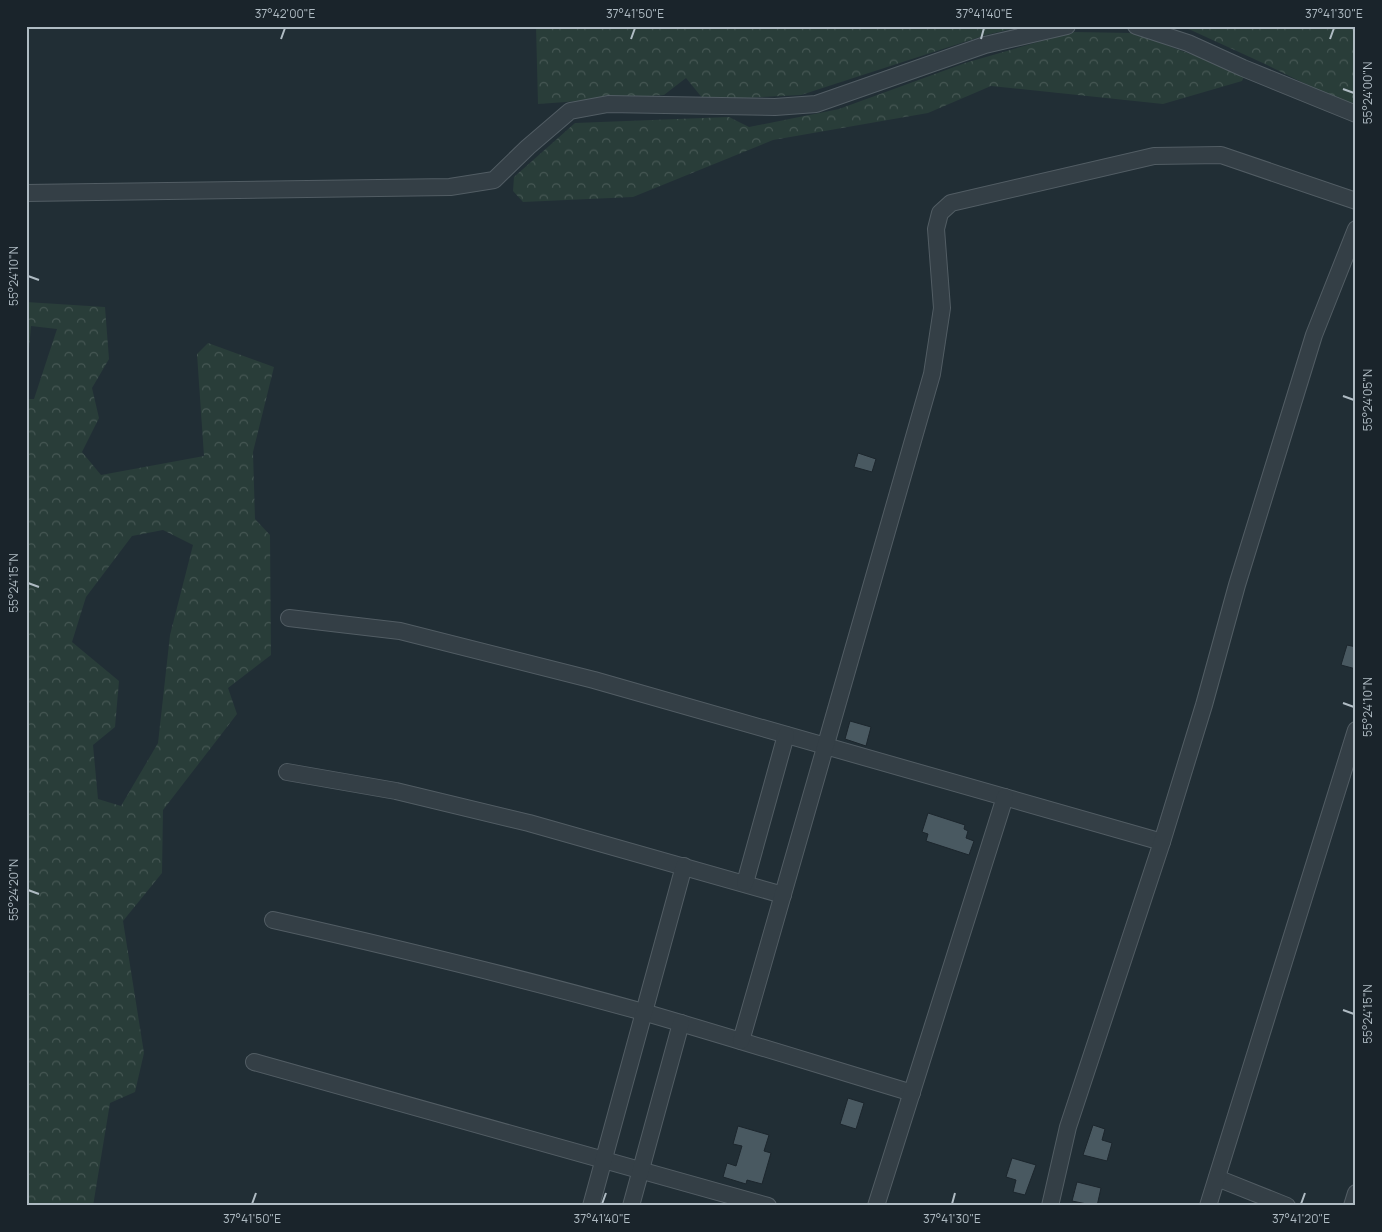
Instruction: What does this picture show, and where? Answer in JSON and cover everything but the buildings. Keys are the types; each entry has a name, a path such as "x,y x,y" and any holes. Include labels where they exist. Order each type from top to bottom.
{"street":[{"path":"26,193 450,187 494,180 528,147 570,111 608,104 775,107 816,104 985,45 1067,26"},
{"path":"1136,26 1188,43 1243,68 1356,114"},
{"path":"741,1041 932,374 942,308 936,229 940,213 951,203 1154,156 1221,155 1356,201"},
{"path":"1050,1206 1068,1127 1162,842 1204,705 1240,576 1314,335 1356,229"},
{"path":"289,618 400,631 594,680 1162,842"},
{"path":"1208,1206 1356,730"},
{"path":"745,883 786,735"},
{"path":"287,772 396,791 510,818 783,895"},
{"path":"876,1206 1005,797"},
{"path":"591,1206 684,866"},
{"path":"273,920 382,944 643,1012 912,1093"},
{"path":"631,1206 681,1023"},
{"path":"254,1062 768,1206"},
{"path":"1217,1178 1286,1206"},
{"path":"1352,1206 1356,1193"}],"green space":[{"path":"536,26 1025,26 986,35 801,95 704,100 686,78 664,95 538,104"},
{"path":"1182,26 1356,26 1356,109 1265,64"},
{"path":"1073,32 1133,33 1245,74 1242,81 1163,104 991,86 928,113 773,140 633,197 523,202 513,191 514,177 575,123 729,117 749,127 839,109 965,63"},
{"path":"26,302 105,307 109,359 92,388 99,418 82,452 101,475 204,456 197,354 208,343 274,367 253,452 255,519 270,535 271,655 228,688 237,714 163,810 162,873 123,921 144,1053 135,1092 110,1103 93,1206 26,1206 26,399 34,399 57,329 31,326 26,384","holes":["163,530 193,545 170,635 158,743 121,806 98,799 93,745 115,727 119,681 72,642 86,597 132,536"]}]}
